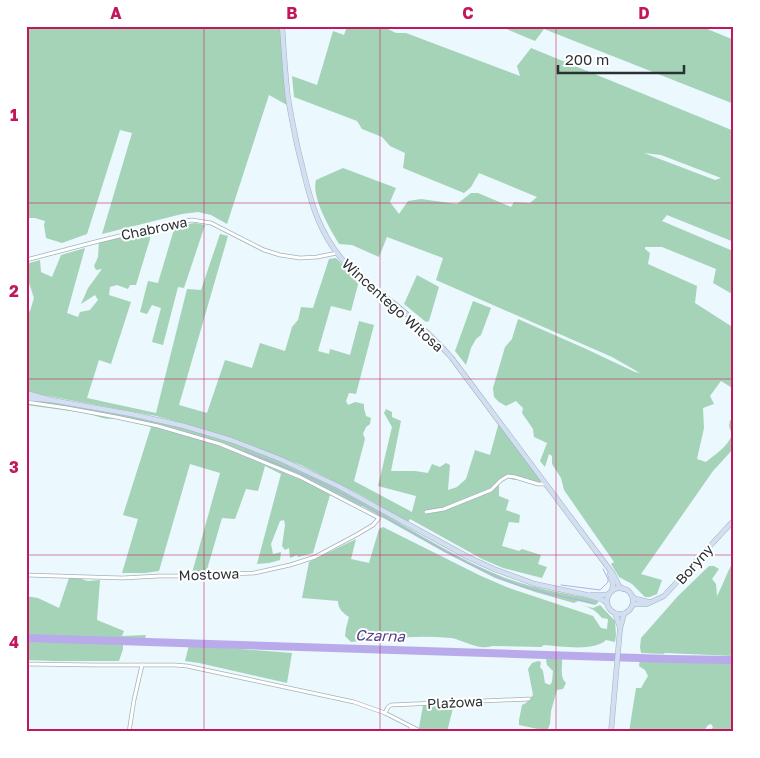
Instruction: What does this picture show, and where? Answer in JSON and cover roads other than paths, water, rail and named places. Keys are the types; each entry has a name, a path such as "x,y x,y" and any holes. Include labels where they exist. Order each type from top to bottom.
{"main road":[{"name":"Wincentego Witosa","path":"282,26 288,96 294,130 310,198 320,226 337,253 350,268 366,283 396,305 443,348 612,574 619,586 624,589"},
{"path":"26,393 51,400"},
{"path":"26,398 51,400 149,417 209,433 254,449 338,486 494,570 534,584 603,600 615,614 620,630"},
{"name":"Boryny","path":"632,606 635,604 647,604 664,596 734,520"},
{"name":"Wincentego Witosa","path":"609,570 613,584 611,593"},
{"path":"587,595 605,596 618,589 624,589 636,599 649,602"},
{"path":"607,603 611,593"},
{"path":"615,614 624,614 630,610 633,597"},
{"path":"611,732 620,630 624,614"}],"street":[{"name":"Chabrowa","path":"26,260 98,240 192,220 211,223 264,250 280,255 300,258 337,253"},
{"name":"Mostowa","path":"26,402 116,417 174,430 220,444 294,474 378,518 373,525 315,557 254,573 122,578 26,575"},
{"path":"426,512 444,509 491,490 508,476 545,484"},
{"path":"26,664 95,666 175,665 198,668 354,702 385,713 422,732"},
{"path":"129,732 142,665"},
{"name":"Plażowa","path":"385,713 391,705 528,699"},
{"path":"410,732 412,727"}],"waterway":[{"path":"244,451 329,487 445,551 509,582 593,603"},
{"path":"561,585 600,590 608,582 603,569"},
{"name":"Czarna","path":"26,638 734,660"}]}
